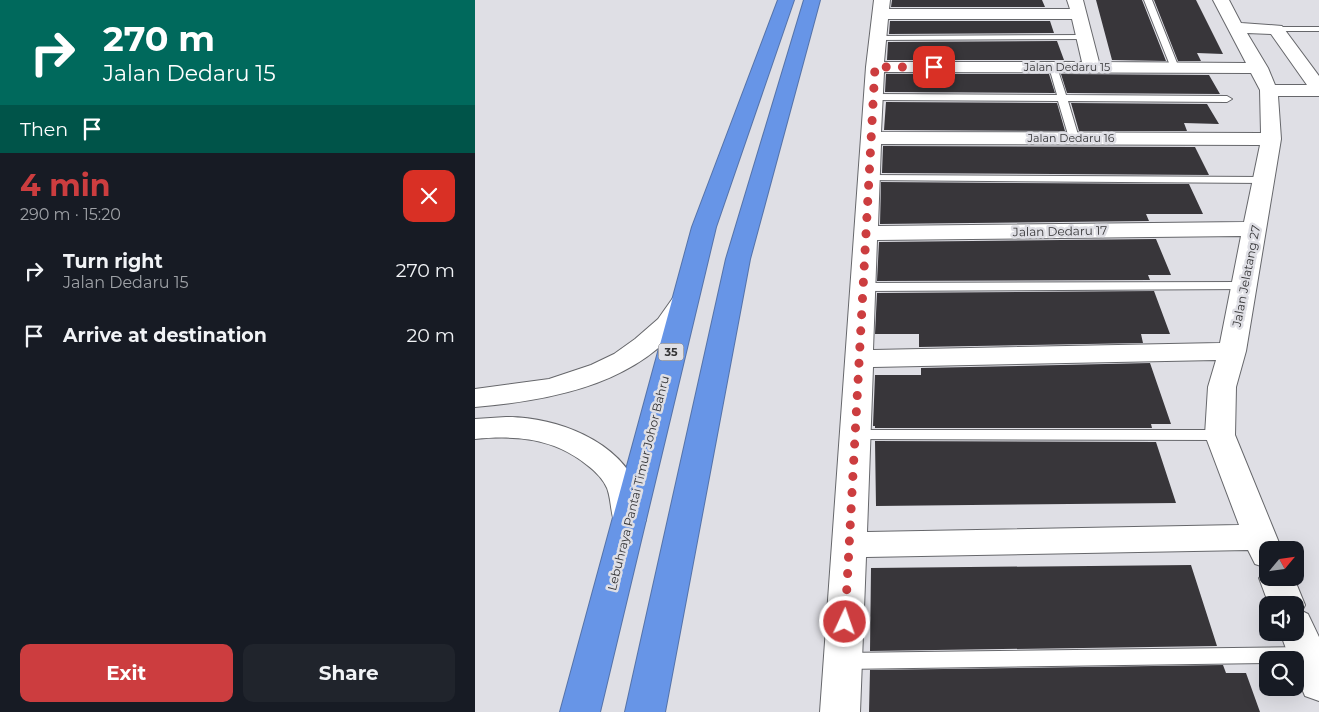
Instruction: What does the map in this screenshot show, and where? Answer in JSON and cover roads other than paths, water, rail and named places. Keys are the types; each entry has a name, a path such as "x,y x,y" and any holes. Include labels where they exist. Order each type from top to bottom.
{"highway":[{"name":"Lebuhraya Pantai Timur Johor Bahru","path":"580,712 704,227 786,0"},
{"path":"645,712 738,259 813,0"}],"street":[{"name":"Jalan Jelatang 27","path":"1221,0 1259,68 1269,90 1271,139 1232,351 1222,387 1220,435 1262,541"},
{"path":"840,712 875,67 881,7 1077,7 1092,67"},
{"path":"1237,28 1276,29 1319,90"},
{"name":"Jalan Dedaru 15","path":"875,67 1259,68"},
{"path":"1269,90 1319,90"},
{"name":"Jalan Dedaru 16","path":"871,138 1271,139"},
{"name":"Jalan Dedaru 17","path":"866,233 1255,229"},
{"path":"475,398 514,396 539,392 595,374 624,359 666,327 684,300"},
{"path":"859,359 1232,351"},
{"path":"475,429 511,427 541,431 565,438 588,450 609,468 623,489 629,520"},
{"path":"849,545 1259,546"}],"lane":[{"path":"1148,0 1175,68"},
{"path":"1276,29 1319,29"},
{"path":"878,38 1085,37"},
{"path":"1053,67 1074,138"},
{"path":"874,97 1227,99"},
{"path":"869,178 1263,180"},
{"path":"863,287 1244,286"},
{"path":"855,435 1220,435"},
{"path":"843,661 1307,654"}]}
